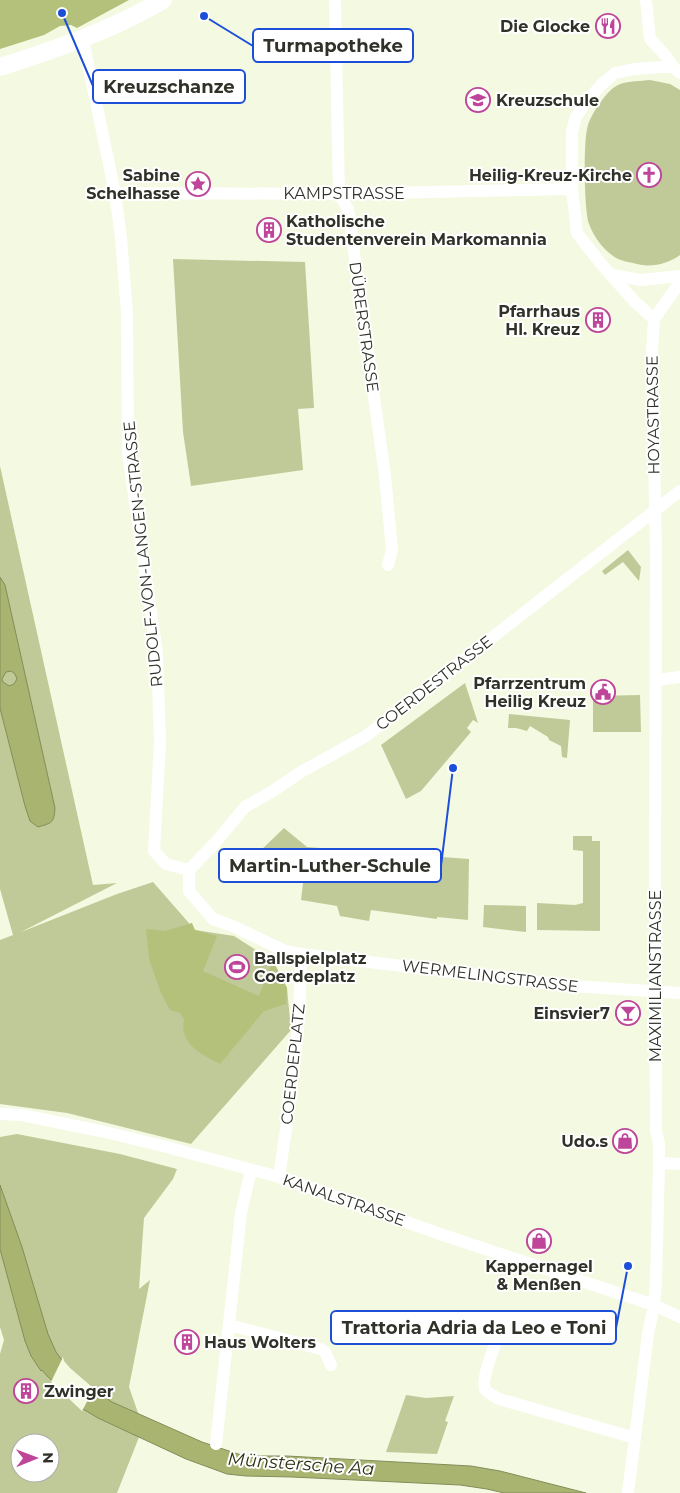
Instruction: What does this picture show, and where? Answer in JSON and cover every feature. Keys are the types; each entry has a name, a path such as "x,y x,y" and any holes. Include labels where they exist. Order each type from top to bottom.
{"street":[{"path":"0,67 83,40 163,0"},
{"name":"DÜRERSTRASSE","path":"335,0 339,194 348,210 385,476 392,550 388,565"},
{"path":"646,0 650,39 676,70"},
{"name":"RUDOLF-VON-LANGEN-STRASSE","path":"83,40 115,193 121,238 127,313 128,454 156,653 160,742 154,851 166,864 189,870"},
{"path":"676,70 639,68 615,73 585,103 576,117 572,131 572,189 577,233 592,254 634,301 654,320 680,282"},
{"name":"KAMPSTRASSE","path":"115,193 339,194 572,189"},
{"path":"612,275 641,280 680,276"},
{"name":"HOYASTRASSE","path":"654,320 652,352 655,512"},
{"name":"COERDESTRASSE","path":"189,870 216,844 245,807 301,772 366,736 680,491"},
{"name":"MAXIMILIANSTRASSE","path":"628,1493 656,1282 659,1144 656,1130 655,512"},
{"path":"656,680 680,677"},
{"path":"189,870 189,891 212,919 236,927 285,951 301,954"},
{"name":"WERMELINGSTRASSE","path":"301,954 544,983 680,993"},
{"name":"COERDEPLATZ","path":"279,1177 295,1068 301,989 301,954"},
{"name":"KANALSTRASSE","path":"0,1114 22,1115 105,1132 279,1177 443,1235 654,1305 680,1317"},
{"path":"659,1163 680,1164"},
{"path":"216,1444 241,1213 252,1170"},
{"path":"229,1325 322,1348 331,1365"},
{"path":"496,1340 484,1383 486,1390 491,1395 498,1399 634,1438"}],"shaded area":[{"path":"0,0 129,0 77,28 71,25 60,26 44,35 0,49"},
{"path":"650,80 670,84 680,90 680,255 663,263 639,265 618,259 604,249 589,224 585,191 586,133 596,108 610,91 620,84"},
{"path":"173,259 305,262 314,408 298,409 303,470 191,486 183,432"},
{"path":"0,466 93,885 117,883 21,932 117,894 153,882 195,930 234,936 273,961 287,988 291,1030 191,1144 67,1113 0,1104 0,940 13,935 0,889"},
{"path":"628,550 641,567 639,581 623,562 605,575 602,571"},
{"path":"465,683 478,723 473,720 467,728 471,732 421,791 406,799 381,745"},
{"path":"640,695 641,732 593,732 593,696"},
{"path":"509,714 570,720 567,758 562,757 561,746 530,726 527,731 508,728"},
{"path":"284,828 307,847 469,859 468,920 437,917 437,919 371,910 369,921 340,916 337,906 301,900 306,858 266,864 259,852"},
{"path":"573,836 592,836 592,841 600,841 600,931 537,930 537,903 575,905 583,903 583,851 573,850"},
{"path":"484,905 526,906 526,932 483,927"},
{"path":"192,923 195,930 217,936 203,971 259,996 273,961 287,988 286,1004 264,1011 220,1064 199,1052 188,1042 183,1028 184,1019 180,1013 170,1010 161,993 149,959 146,929 165,931"},
{"path":"17,1134 120,1154 177,1169 173,1179 144,1218 139,1289 150,1280 129,1387 143,1427 117,1493 0,1493 0,1354 4,1340 0,1327 0,1137"},
{"path":"406,1395 426,1398 454,1396 445,1421 448,1422 437,1454 386,1452"}],"water":[{"path":"0,577 5,585 55,808 53,820 38,827 30,821 25,806 0,708","holes":["11,671 17,679 14,684 9,686 3,682 2,679 6,672"]},
{"name":"Münstersche Aa","path":"0,1185 22,1247 48,1334 56,1352 61,1361 93,1390 112,1402 202,1442 238,1454 471,1466 500,1471 586,1493 504,1493 460,1485 227,1474 186,1459 98,1418 83,1409 41,1371 31,1356 25,1341 0,1249"}],"pier":[{"path":"63,1357 70,1368 92,1387 95,1387 82,1411 51,1382"}],"place":[{"name":"Kreuzschanze","path":"62,13"},
{"name":"Turmapotheke","path":"204,16"},
{"name":"Die Glocke","path":"608,26"},
{"name":"Kreuzschule","path":"478,100"},
{"name":"Heilig-Kreuz-Kirche","path":"649,175"},
{"name":"Sabine Schelhasse","path":"198,184"},
{"name":"Katholische Studentenverein Markomannia","path":"269,230"},
{"name":"Pfarrhaus Hl. Kreuz","path":"598,320"},
{"name":"Pfarrzentrum Heilig Kreuz","path":"603,692"},
{"name":"Martin-Luther-Schule","path":"453,768"},
{"name":"Ballspielplatz Coerdeplatz","path":"237,967"},
{"name":"Einsvier7","path":"628,1013"},
{"name":"Udo.s","path":"625,1141"},
{"name":"Kappernagel & Menßen","path":"539,1241"},
{"name":"Trattoria Adria da Leo e Toni","path":"628,1266"},
{"name":"Haus Wolters","path":"187,1342"},
{"name":"Zwinger","path":"26,1391"}]}
